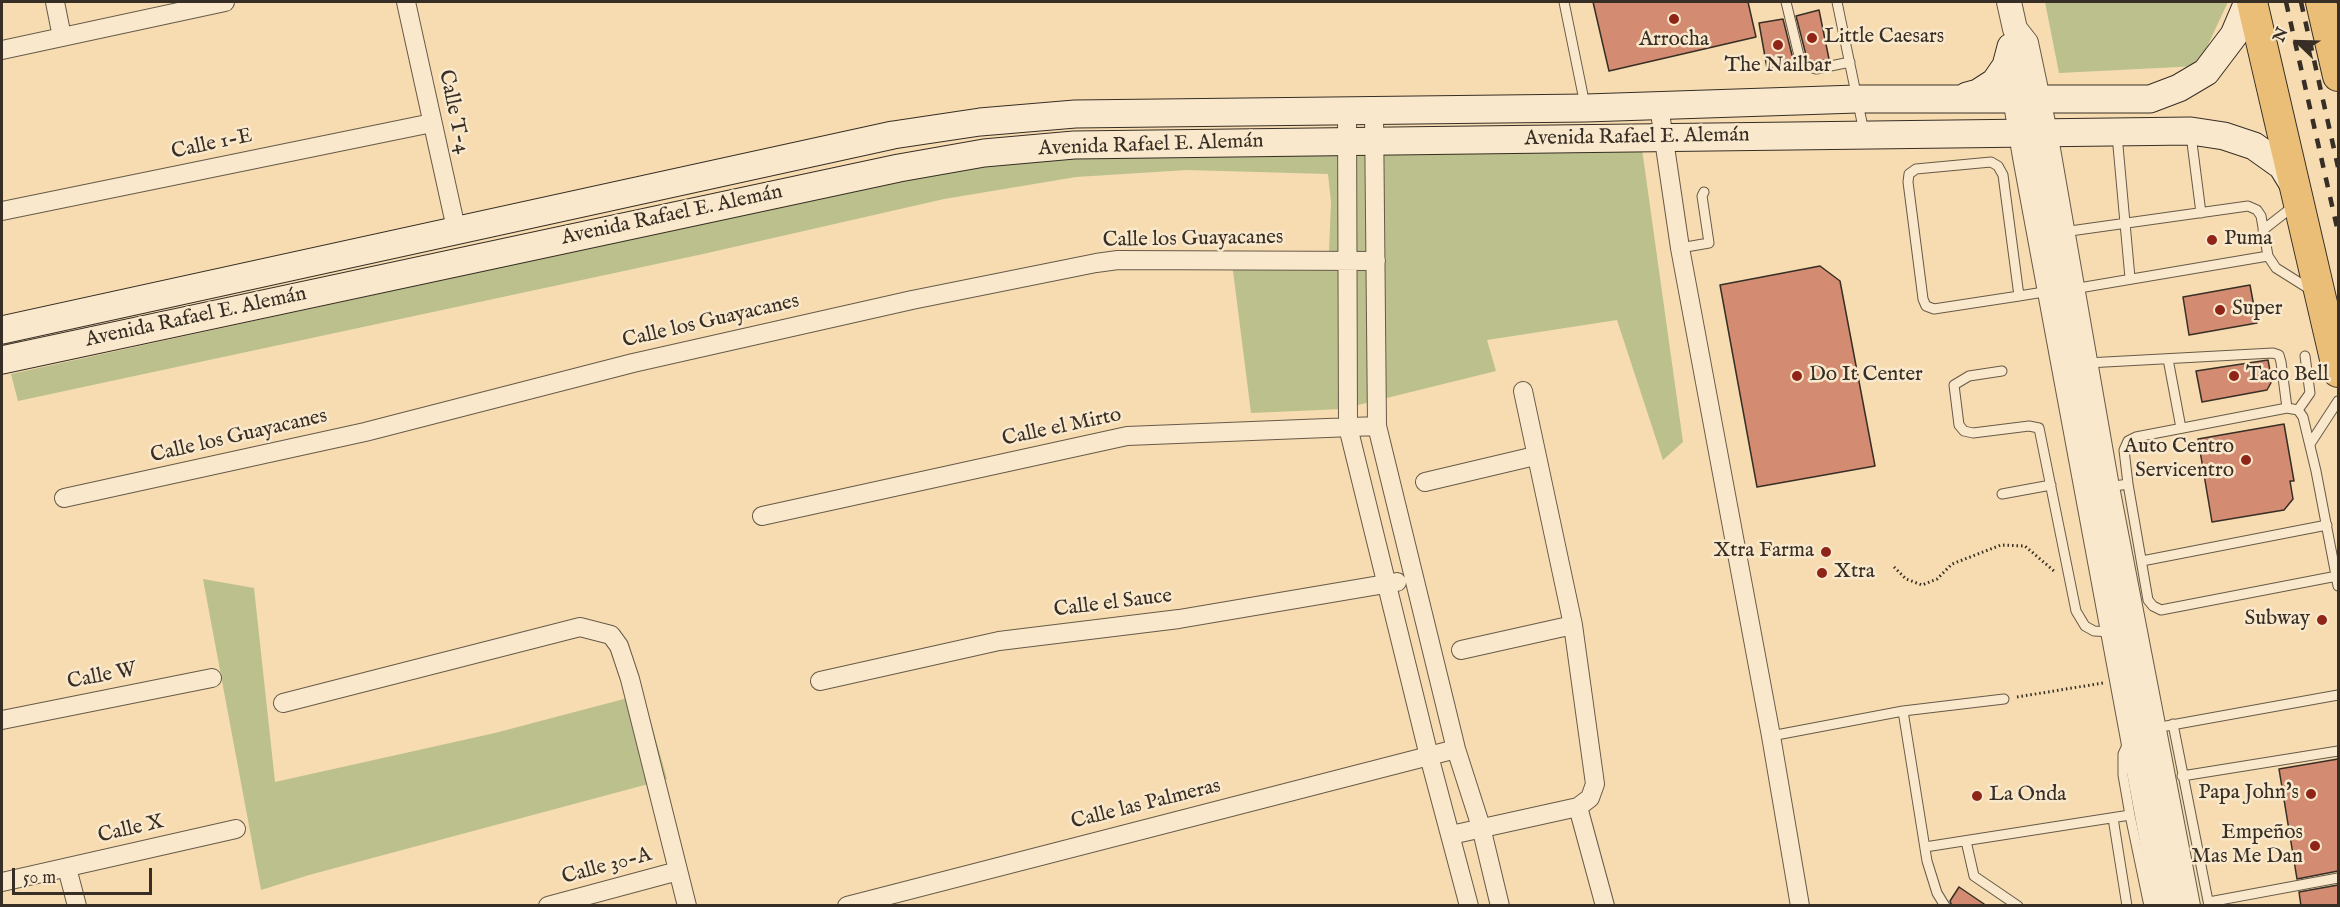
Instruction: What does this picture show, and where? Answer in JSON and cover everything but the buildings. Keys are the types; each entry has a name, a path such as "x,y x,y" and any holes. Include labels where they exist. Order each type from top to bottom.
{"main road":[{"name":"Avenida Rafael E. Alemán","path":"2,330 457,233 893,135 980,122 1075,114 1586,108 1857,99 2027,97 2150,99 2179,88 2206,72 2235,34 2250,2"},
{"path":"2250,2 2299,197 2338,372"},
{"path":"2321,2 2338,76"},
{"path":"1959,98 1978,93 1995,82 2006,66 2013,38"},
{"name":"Avenida Rafael E. Alemán","path":"2,360 887,170 984,153 1074,145 2191,131 2224,136 2254,146 2282,166 2299,197"}],"street":[{"path":"55,2 62,37"},
{"path":"2,50 225,2"},
{"name":"Calle T-4","path":"406,2 457,233"},
{"path":"2009,2 2013,38 2026,43 2027,97 2062,290 2108,488 2113,632 2122,680 2153,729 2164,906"},
{"path":"1659,106 1661,137 1680,248 1771,736 1800,906"},
{"path":"1347,111 1348,427 1429,756 1469,906"},
{"path":"1374,111 1377,426 1456,749 1481,827 1500,906"},
{"name":"Calle 1-E","path":"2,211 432,123"},
{"path":"2033,132 2063,231 2062,290 2085,363 2153,729 2202,904"},
{"name":"Calle los Guayacanes","path":"64,498 365,432 633,363 912,300 1096,263 1118,260 1376,261"},
{"path":"1451,834 1578,807 1590,798 1595,784 1573,625 1535,456 1523,391"},
{"name":"Calle el Mirto","path":"762,516 1127,436 1377,426"},
{"path":"1425,482 1535,456"},
{"name":"Calle el Sauce","path":"820,681 999,641 1179,619 1413,579"},
{"path":"1461,650 1573,625"},
{"path":"283,703 580,627 611,635 620,646 630,679 687,906"},
{"name":"Calle W","path":"2,720 212,678"},
{"name":"Calle las Palmeras","path":"847,906 1456,749"},
{"path":"1578,807 1605,906"},
{"name":"Calle X","path":"2,882 236,829"},
{"path":"67,868 77,906"},
{"name":"Calle 30-A","path":"548,906 678,871"}],"lane":[{"path":"1564,2 1586,108"},
{"path":"1786,2 1801,64 1816,69 1850,62"},
{"path":"1837,2 1865,134"},
{"path":"2191,131 2201,213"},
{"path":"2116,132 2130,278"},
{"path":"2019,296 2003,175 1998,166 1991,162 1916,169 1909,174 1923,298 1926,306 1934,309 2062,290 2268,256"},
{"path":"1680,248 1709,243 1702,196 1704,192"},
{"path":"2263,230 2299,197"},
{"path":"2063,231 2248,206 2257,210 2261,216 2268,256 2276,268 2322,297"},
{"path":"2085,363 2273,353 2279,355 2282,362 2288,408"},
{"path":"2298,410 2310,393 2305,356"},
{"path":"2168,359 2181,428"},
{"path":"2001,372 1969,376 1954,385 1959,425 1964,431 1973,433 2029,426 2039,428 2076,611 2085,626 2094,631 2113,632"},
{"path":"2310,444 2338,401"},
{"path":"2288,408 2298,410 2303,417 2310,444 2338,581 2161,610 2152,606 2148,600 2142,561 2108,488 2128,441 2136,437 2181,428 2288,408"},
{"path":"2002,494 2051,485"},
{"path":"2142,561 2327,525"},
{"path":"2149,906 2126,800 2123,754 2153,729 2338,695"},
{"path":"1771,736 1903,711 2004,699"},
{"path":"1903,711 1925,847 1937,893 1945,906"},
{"path":"2153,729 2182,776 2202,904 2338,878"},
{"path":"2182,776 2338,751"},
{"path":"1925,847 2130,816"},
{"path":"2113,818 2127,906"},
{"path":"1966,841 1974,876 2018,906"}],"path":[{"path":"1894,567 1906,579 1922,585 1937,579 1952,564 2001,545 2025,546 2040,556 2052,570 2070,577"},
{"path":"2004,699 2122,680"}],"green space":[{"path":"2045,2 2228,2 2198,66 2059,73"},
{"path":"1642,149 1683,442 1663,460 1617,320 1487,340 1496,371 1342,409 1251,413 1231,255 1329,252 1331,202 1328,174 1187,170 1076,177 944,199 703,254 18,401 11,374 997,159"},
{"path":"203,579 254,588 275,782 495,733 643,694 667,779 309,875 261,890"}],"railway":[{"path":"2286,2 2338,232"},
{"path":"2301,2 2338,167"}],"place":[{"name":"Arrocha","path":"1674,19"},
{"name":"Little Caesars","path":"1812,38"},
{"name":"The Nailbar","path":"1778,45"},
{"name":"Puma","path":"2212,240"},
{"name":"Super","path":"2220,310"},
{"name":"Do It Center","path":"1797,376"},
{"name":"Taco Bell","path":"2234,376"},
{"name":"Auto Centro Servicentro","path":"2246,460"},
{"name":"Xtra Farma","path":"1826,552"},
{"name":"Xtra","path":"1822,573"},
{"name":"Subway","path":"2322,620"},
{"name":"Papa John's","path":"2311,794"},
{"name":"La Onda","path":"1977,796"},
{"name":"Empeños Mas Me Dan","path":"2315,846"}]}
